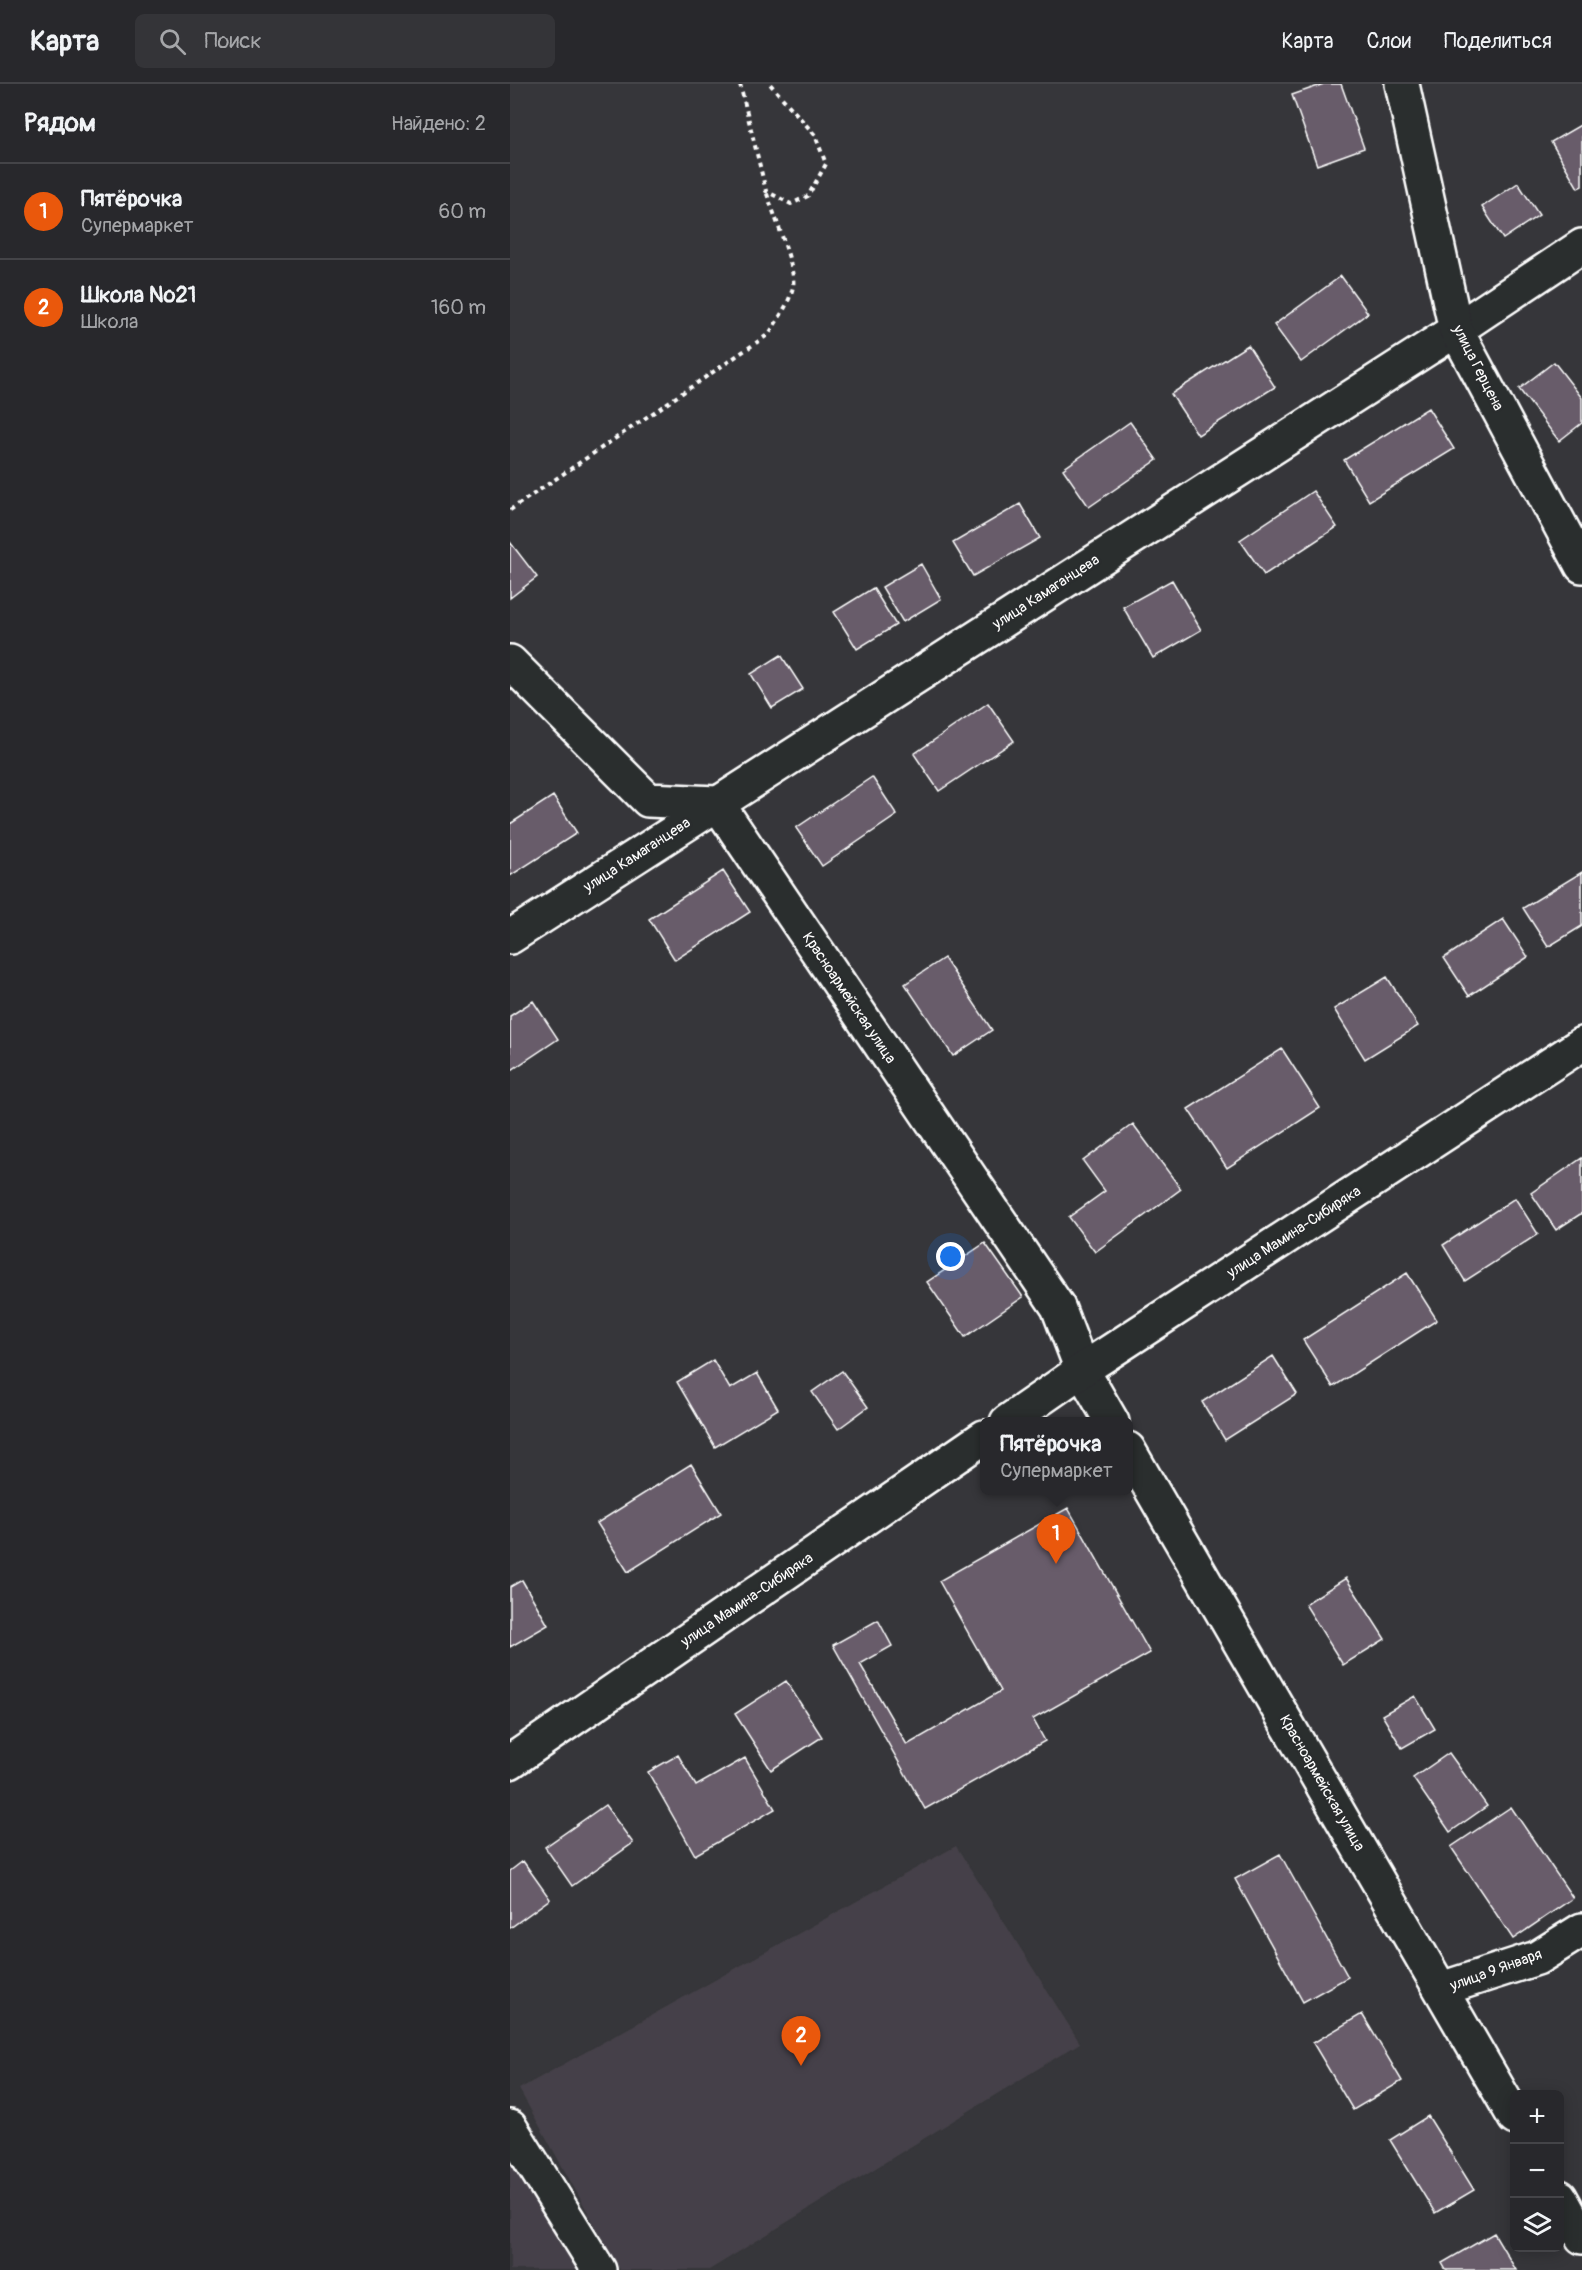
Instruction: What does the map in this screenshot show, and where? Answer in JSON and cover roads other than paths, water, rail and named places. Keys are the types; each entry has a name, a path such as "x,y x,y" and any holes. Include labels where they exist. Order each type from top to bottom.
{"street":[{"name":"улица Герцена","path":"1402,84 1456,330 1582,566"},
{"name":"улица Камаганцева","path":"510,937 1456,330 1582,246"},
{"path":"510,662 648,800 717,803"},
{"name":"Красноармейская улица","path":"717,803 1058,1306 1082,1370 1109,1417"},
{"name":"улица Мамина-Сибиряка","path":"1014,1417 1082,1370 1582,1044"},
{"name":"улица Мамина-Сибиряка","path":"510,1762 980,1440"},
{"name":"Красноармейская улица","path":"1133,1458 1510,2109"},
{"name":"улица 9 Января","path":"1441,1989 1537,1958 1582,1930"},
{"path":"510,2127 599,2270"},
{"path":"1561,2198 1582,2237"}],"place":[{"name":"Пятёрочка","path":"1056,1564"},
{"name":"Школа №21","path":"801,2066"}]}
